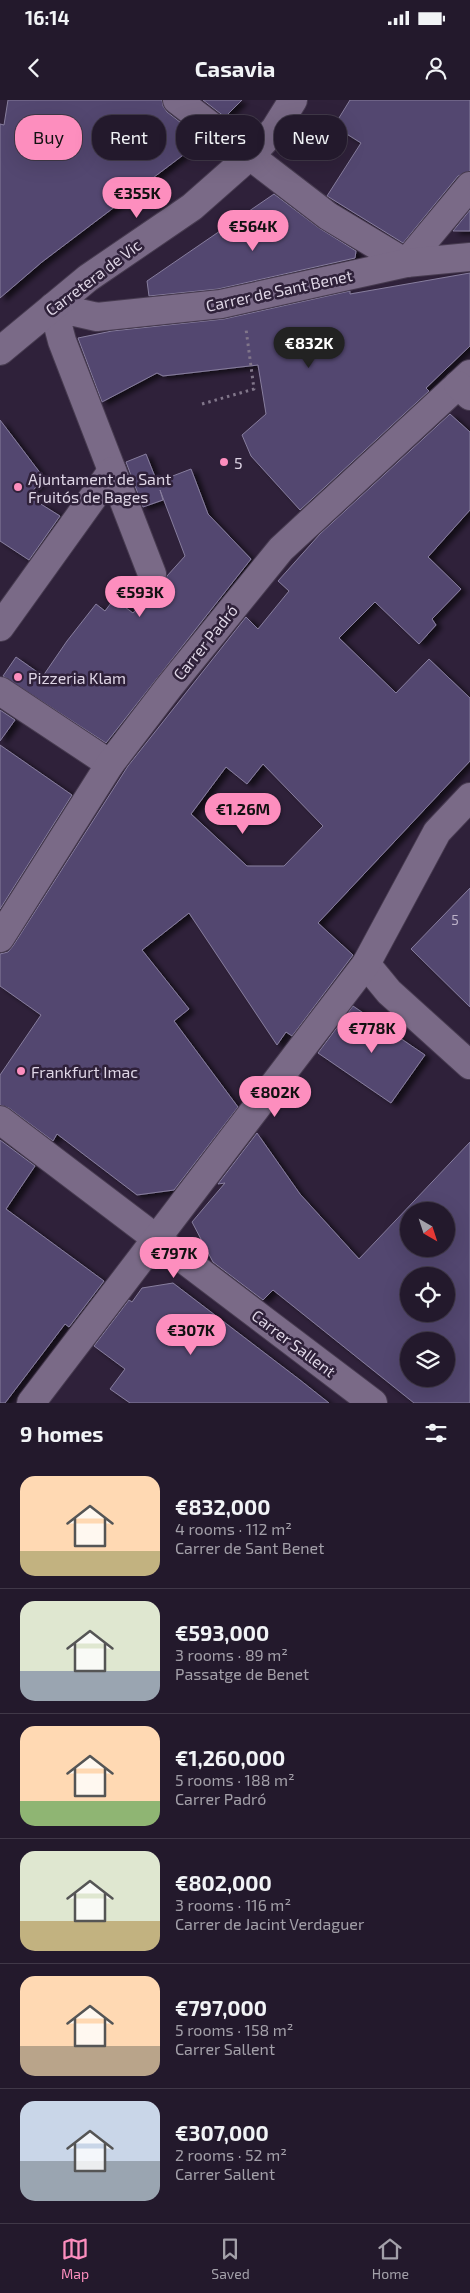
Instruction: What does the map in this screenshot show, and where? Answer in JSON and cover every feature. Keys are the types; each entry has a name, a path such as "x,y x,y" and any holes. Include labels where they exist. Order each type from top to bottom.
{"street":[{"path":"177,100 197,115"},
{"name":"Carretera de Vic","path":"264,141 275,129 293,100"},
{"name":"Carretera de Vic","path":"0,351 88,278 192,207 245,160"},
{"path":"257,160 328,216 406,263 470,186"},
{"name":"Carrer de Sant Benet","path":"53,307 97,317 221,304 406,263 470,257"},
{"path":"53,307 62,341 152,574"},
{"name":"Carrer Padró","path":"0,938 110,764 168,687 281,549 466,385"},
{"path":"0,627 112,471"},
{"path":"0,691 110,764"},
{"path":"31,1403 366,964 436,832 470,797"},
{"path":"366,964 389,992 470,1064"},
{"name":"Carrer Sallent","path":"0,1120 374,1403"}],"path":[{"path":"202,404 254,389 242,299"}],"building":[{"path":"8,100 162,100 167,112 176,119 177,160 42,262 0,298 0,124 4,125"},
{"path":"203,100 242,100 227,115 222,115"},
{"path":"350,100 470,100 470,171 458,176 403,243 327,196 361,143 347,134 347,115 341,115"},
{"path":"274,194 319,228 356,251 355,258 218,289 149,296 147,281"},
{"path":"470,210 470,231 453,231"},
{"path":"470,273 470,346 426,388 429,391 300,510 251,456 242,435 266,414 258,365 163,376 157,373 102,402 78,338 112,331 224,319 350,291 350,294"},
{"path":"450,414 470,432 470,510 428,557 461,589 432,619 436,625 419,644 375,602 339,638 396,693 429,659 470,698 470,761 318,923 353,955 292,1036 286,1032 277,1045 189,913 142,950 189,1009 174,1021 238,1107 174,1190 137,1195 57,1134 53,1141 9,1108 0,1105 0,1075 41,1015 0,986 0,954 8,952 13,946 128,766 246,617 258,629 289,591 278,581 320,534","holes":["263,764 323,826 284,866 247,866 191,814 226,767 247,784"]},
{"name":"Ajuntament de Sant Fruitós de Bages","path":"0,420 44,478 28,496 60,516 29,560 0,541"},
{"path":"146,454 157,482 191,469 208,514 251,559 106,743 3,676 16,657 43,676 96,604 105,611 114,599 133,613 155,589 164,584 167,576 185,556 160,490 163,500 143,507 126,462"},
{"path":"0,710 15,720 0,741"},
{"path":"0,745 72,795 0,909"},
{"path":"470,888 470,1007 411,949"},
{"path":"353,1006 425,1055 391,1103 318,1053"},
{"path":"257,1133 300,1194 359,1259 400,1216 400,1258 455,1258 455,1202 413,1202 470,1142 470,1403 414,1403 273,1290 263,1300 213,1262 192,1222 225,1183 218,1184"},
{"path":"0,1140 35,1166 6,1209 104,1281 69,1327 65,1324 5,1403 0,1403"},
{"path":"173,1283 329,1403 130,1403 110,1389 125,1369 94,1346 129,1300 132,1302 142,1288"}],"place":[{"name":"5","path":"224,462"},
{"name":"Ajuntament de Sant Fruitós de Bages","path":"18,487"},
{"name":"Pizzeria Klam","path":"18,677"},
{"name":"Frankfurt Imac","path":"21,1071"}]}
